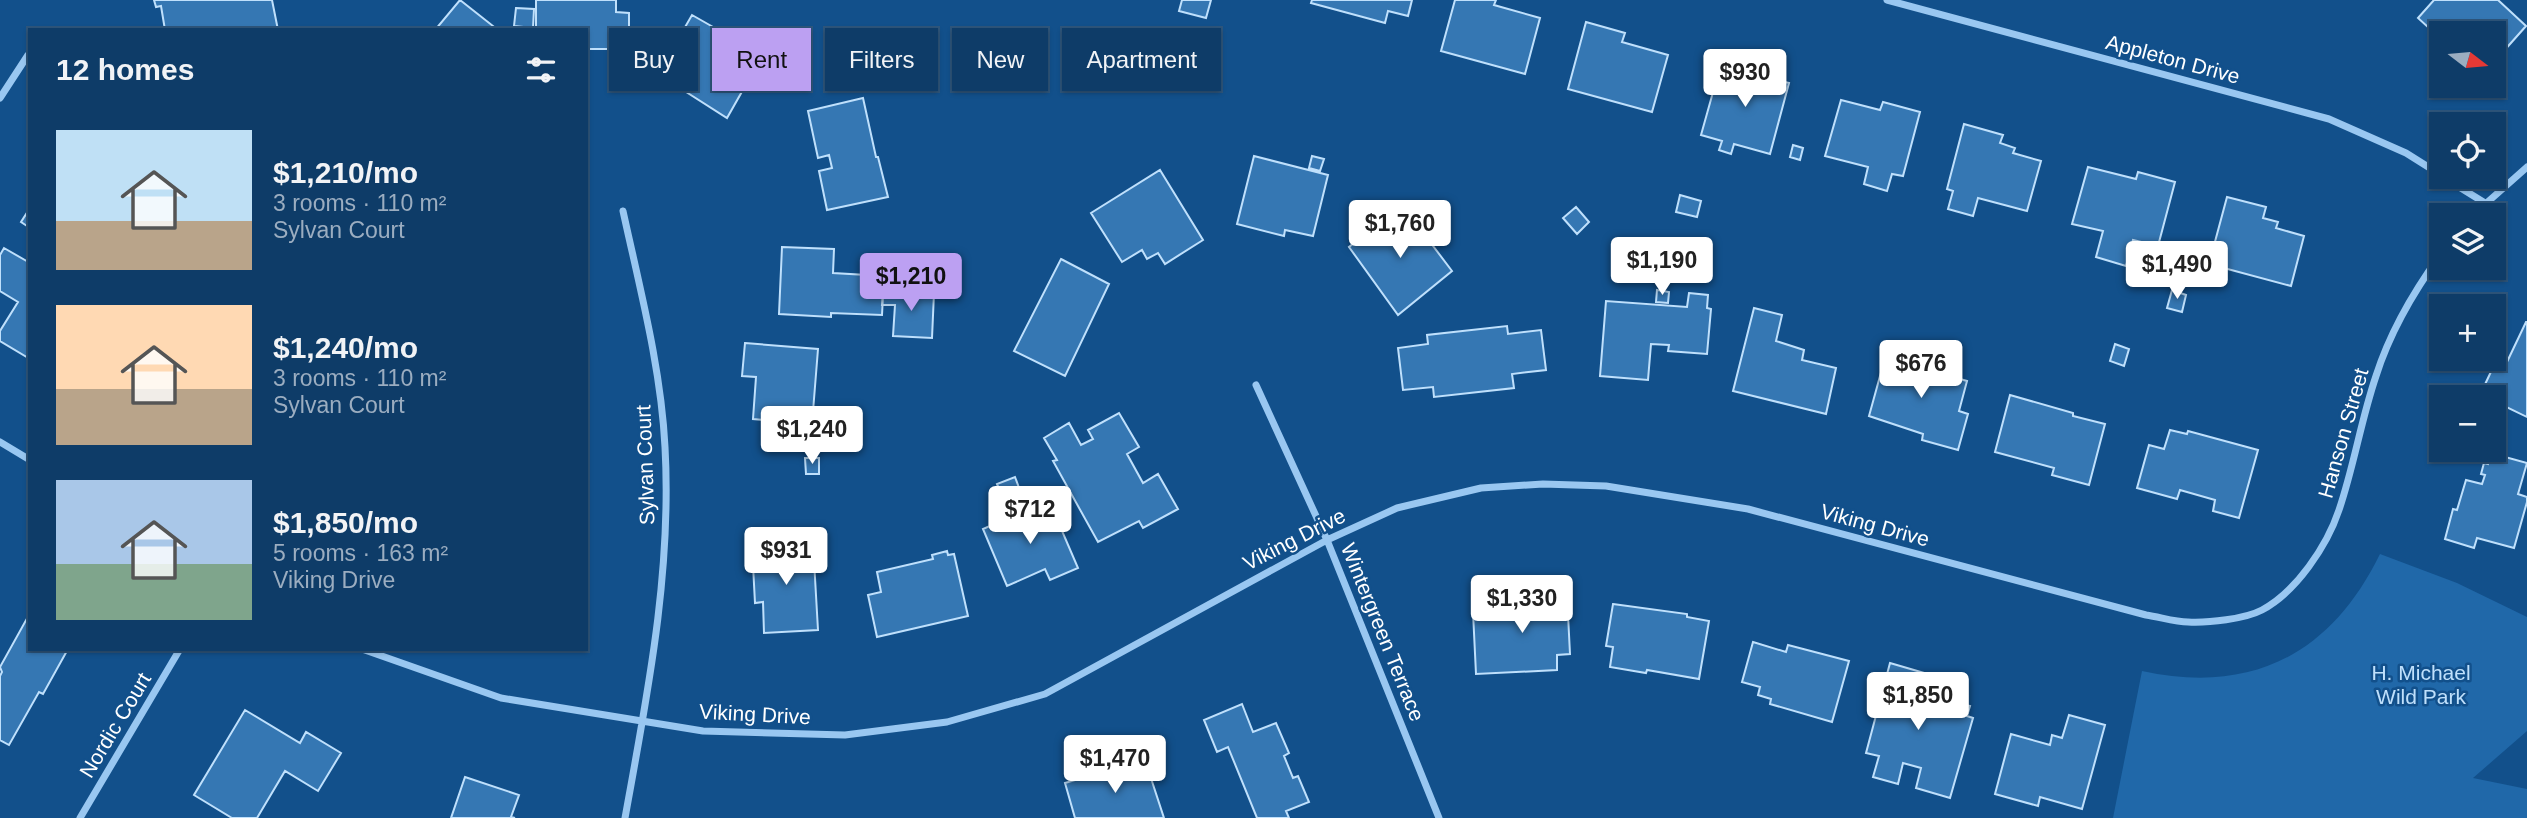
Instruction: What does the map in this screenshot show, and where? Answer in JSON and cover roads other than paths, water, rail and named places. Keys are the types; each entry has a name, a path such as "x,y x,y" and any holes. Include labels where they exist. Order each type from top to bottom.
{"street":[{"name":"Appleton Drive","path":"1887,0 2329,119 2406,153 2429,168"},
{"path":"0,98 28,55"},
{"path":"2485,203 2527,167"},
{"name":"Appleton Drive","path":"2463,189 2485,203"},
{"name":"Sylvan Court","path":"623,211 656,370 665,447 666,522 661,597 625,818"},
{"name":"Hanson Street","path":"2262,610 2297,582 2319,552 2339,512 2376,375 2394,331 2429,271"},
{"name":"Wintergreen Terrace","path":"1256,385 1327,540 1438,818"},
{"path":"0,442 28,459"},
{"name":"Viking Drive","path":"368,651 502,698 702,731 845,735 947,722 1045,694 1327,540 1397,508 1481,488 1543,484 1606,486 1748,509 2146,615 2189,622 2227,619 2262,610"},
{"name":"Nordic Court","path":"80,818 179,651"}],"park label":[{"name":"H. Michael Wild Park","path":"2421,684"}]}
